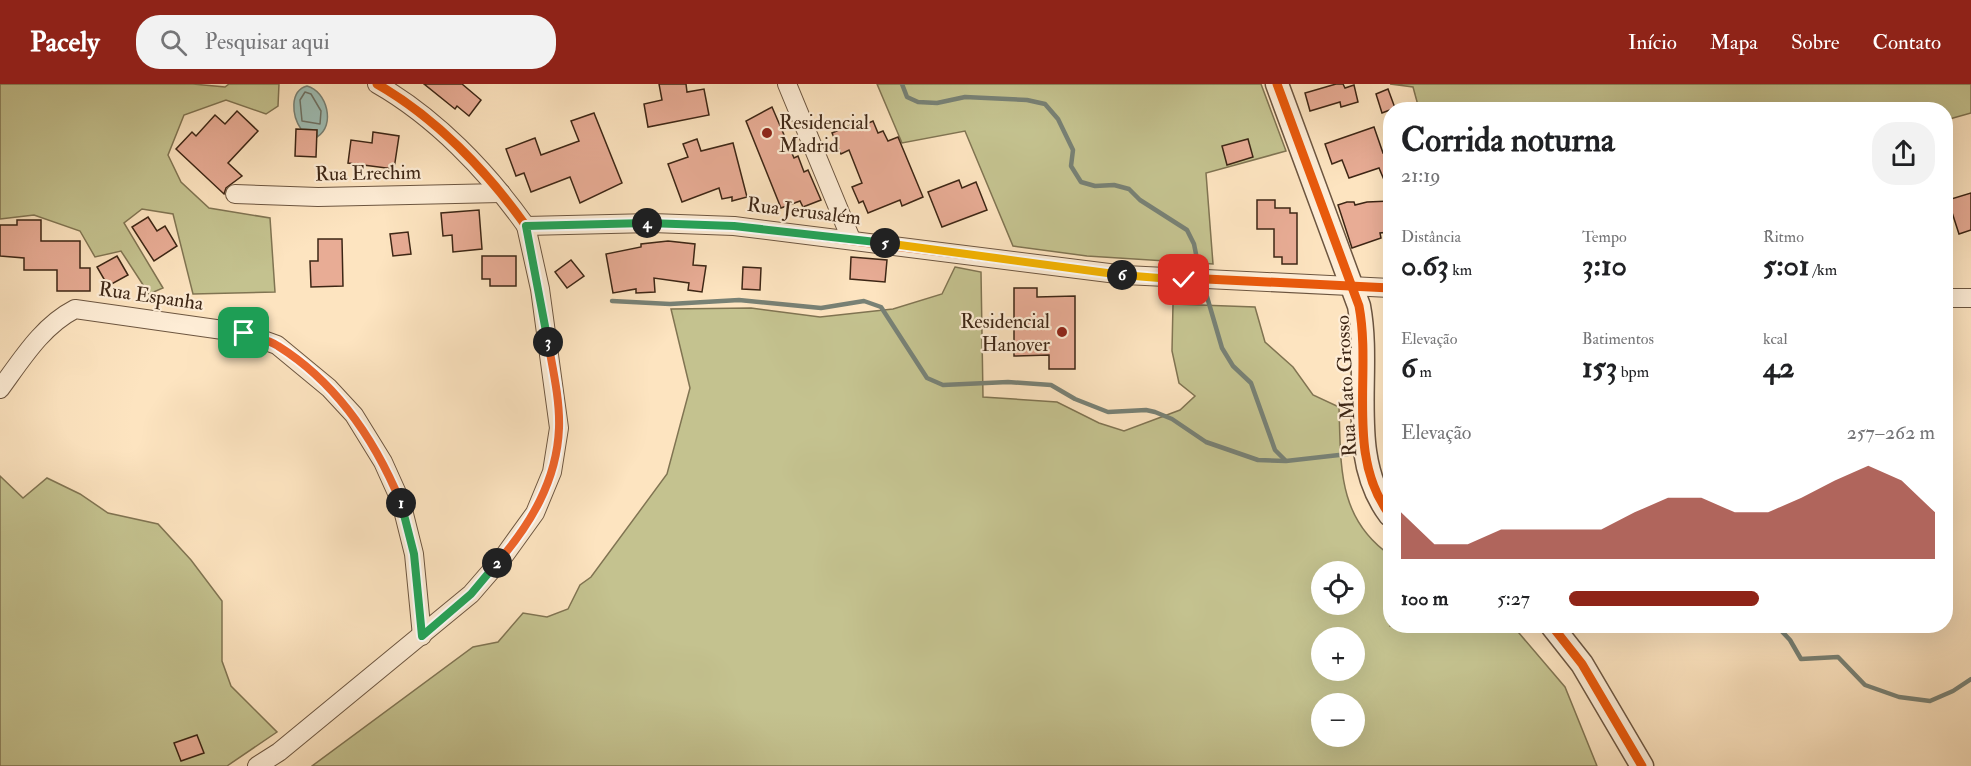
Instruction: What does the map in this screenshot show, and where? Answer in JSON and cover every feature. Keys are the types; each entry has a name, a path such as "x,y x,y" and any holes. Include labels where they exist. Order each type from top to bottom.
{"street":[{"path":"257,766 279,752 471,594 504,556 535,513 552,472 559,428 555,385 540,289 526,226 501,193 439,129 377,84"},
{"path":"787,84 852,239"},
{"name":"Rua Mato Grosso","path":"1277,84 1353,287 1363,322 1365,445 1371,481 1383,502"},
{"name":"Rua Erechim","path":"235,194 318,196 501,193"},
{"name":"Rua Jerusalém","path":"526,226 697,224 852,239 1125,275 1383,288"},
{"path":"1953,298 1971,298"},
{"name":"Rua Espanha","path":"0,389 42,333 60,316 75,309 244,333 277,345 329,388 354,416 383,462 401,502 414,554 422,636"},
{"path":"1558,633 1582,664 1642,766"}],"shaded area":[{"path":"0,84 193,84 225,87 229,84 279,84 278,106 266,114 226,100 184,115 168,155 181,182 209,208 270,218 275,292 193,294 173,214 142,209 124,223 163,288 149,294 121,251 95,257 80,231 34,215 0,219"},
{"path":"877,84 1261,84 1286,151 1206,173 1213,264 1087,256 1013,246 965,131 902,143"},
{"path":"1390,84 1971,84 1971,113 1953,118 1953,102 1417,102 1413,87"},
{"path":"955,267 981,272 983,397 1057,402 1099,423 1124,431 1180,410 1195,396 1179,383 1172,351 1173,304 1255,307 1265,342 1293,367 1313,395 1339,407 1340,449 1345,489 1360,524 1383,549 1383,633 1519,633 1565,687 1597,766 312,766 473,647 498,642 523,613 547,617 568,609 580,585 591,577 667,474 690,388 671,309 751,308 820,317 893,309 942,294"},
{"path":"0,476 23,498 47,478 80,494 108,513 158,524 191,560 222,601 222,661 231,686 277,732 227,766 0,766"}],"water":[{"path":"307,86 320,95 327,109 326,125 317,137 317,130 301,129 294,111 297,93"}],"building":[{"path":"424,84 462,84 481,100 469,116 457,106 455,109"},
{"path":"659,84 686,84 687,92 704,89 709,115 648,127 644,104 662,100"},
{"path":"1343,84 1345,88 1354,85 1358,102 1341,107 1340,102 1310,111 1305,93"},
{"path":"1388,89 1393,102 1383,102 1382,113 1376,94"},
{"path":"772,107 794,158 798,156 804,172 808,170 821,200 803,207 800,201 781,208 746,121"},
{"path":"237,111 258,131 228,163 242,176 226,188 224,194 176,149 192,132 196,136 215,115 225,124"},
{"path":"594,113 622,183 580,203 570,177 531,192 524,173 516,176 506,149 535,138 541,155 579,141 571,121"},
{"path":"860,121 862,126 873,121 878,133 883,131 888,141 898,137 923,197 902,206 900,200 868,213 863,201 859,203 852,187 862,183 849,150 841,154 832,133"},
{"path":"1374,127 1383,153 1383,177 1379,168 1349,178 1342,160 1332,164 1325,144"},
{"path":"296,129 317,130 316,157 295,156"},
{"path":"373,132 399,136 394,169 348,163 351,140 372,143"},
{"path":"697,139 701,151 733,143 747,197 732,201 732,197 722,199 719,188 682,202 668,164 688,157 683,144"},
{"path":"1248,139 1253,157 1227,165 1222,146"},
{"path":"959,180 962,188 976,182 987,210 942,227 928,192"},
{"path":"1971,193 1971,230 1959,234 1953,215 1953,198"},
{"path":"1257,200 1275,200 1275,208 1290,208 1290,213 1297,213 1297,264 1282,264 1282,257 1274,257 1274,229 1257,229"},
{"path":"1383,201 1383,233 1380,233 1381,238 1352,248 1338,205 1347,202 1354,202 1355,205"},
{"path":"479,210 482,249 453,252 452,235 443,236 441,213"},
{"path":"148,217 157,231 165,226 177,246 154,261 132,227"},
{"path":"17,220 41,220 41,241 80,241 80,268 90,268 90,291 57,291 57,270 24,270 24,258 0,256 0,225 17,225"},
{"path":"408,232 411,254 393,256 390,234"},
{"path":"318,239 342,239 343,286 311,287 310,261 318,261"},
{"path":"668,241 695,244 693,265 706,266 702,292 688,290 689,283 654,278 655,292 636,293 636,289 613,293 606,254 641,247 641,244"},
{"path":"117,256 128,275 108,286 97,267"},
{"path":"482,256 516,256 516,286 490,286 490,279 482,279"},
{"path":"851,257 887,260 885,282 850,279"},
{"path":"571,260 584,276 567,288 555,272"},
{"path":"743,267 761,268 760,290 742,289"},
{"path":"1014,288 1037,288 1037,297 1075,296 1075,369 1049,369 1049,355 1014,356"},
{"path":"197,735 204,753 181,761 174,743"}],"waterway":[{"path":"902,84 907,97 918,102 937,103 965,97 1027,100 1045,104 1058,119 1073,150 1071,166 1081,182 1095,186 1114,185 1129,189 1140,200 1187,230 1194,244 1198,264"},
{"path":"1205,290 1222,348 1233,366 1251,383 1275,450 1285,460"},
{"path":"612,301 670,304 739,300 821,308 864,301 881,307 927,378 943,385 1008,382 1051,385 1075,399 1108,412 1146,410 1155,412 1172,419 1206,442 1258,460 1286,461 1348,454"},
{"path":"1784,633 1801,659 1838,657 1865,685 1899,697 1930,701 1953,691 1971,679"}],"cycle path":[{"path":"377,84 419,112 459,147 511,205 526,226 652,223 734,226 1125,275 1383,288"},
{"path":"1277,84 1359,306 1362,332 1364,441 1368,467 1376,492 1383,504"},
{"path":"1558,633 1582,664 1642,766"}],"place":[{"name":"Residencial Madrid","path":"767,133"},
{"name":"Residencial Hanover","path":"1062,332"}],"route":[{"path":"244,333 277,345 329,388 354,416 383,462 401,502 414,554 422,636 471,594 504,556 535,513 552,472 559,428 555,385 540,289 526,226 652,223 734,226 852,239 1078,270 1184,280"}]}
